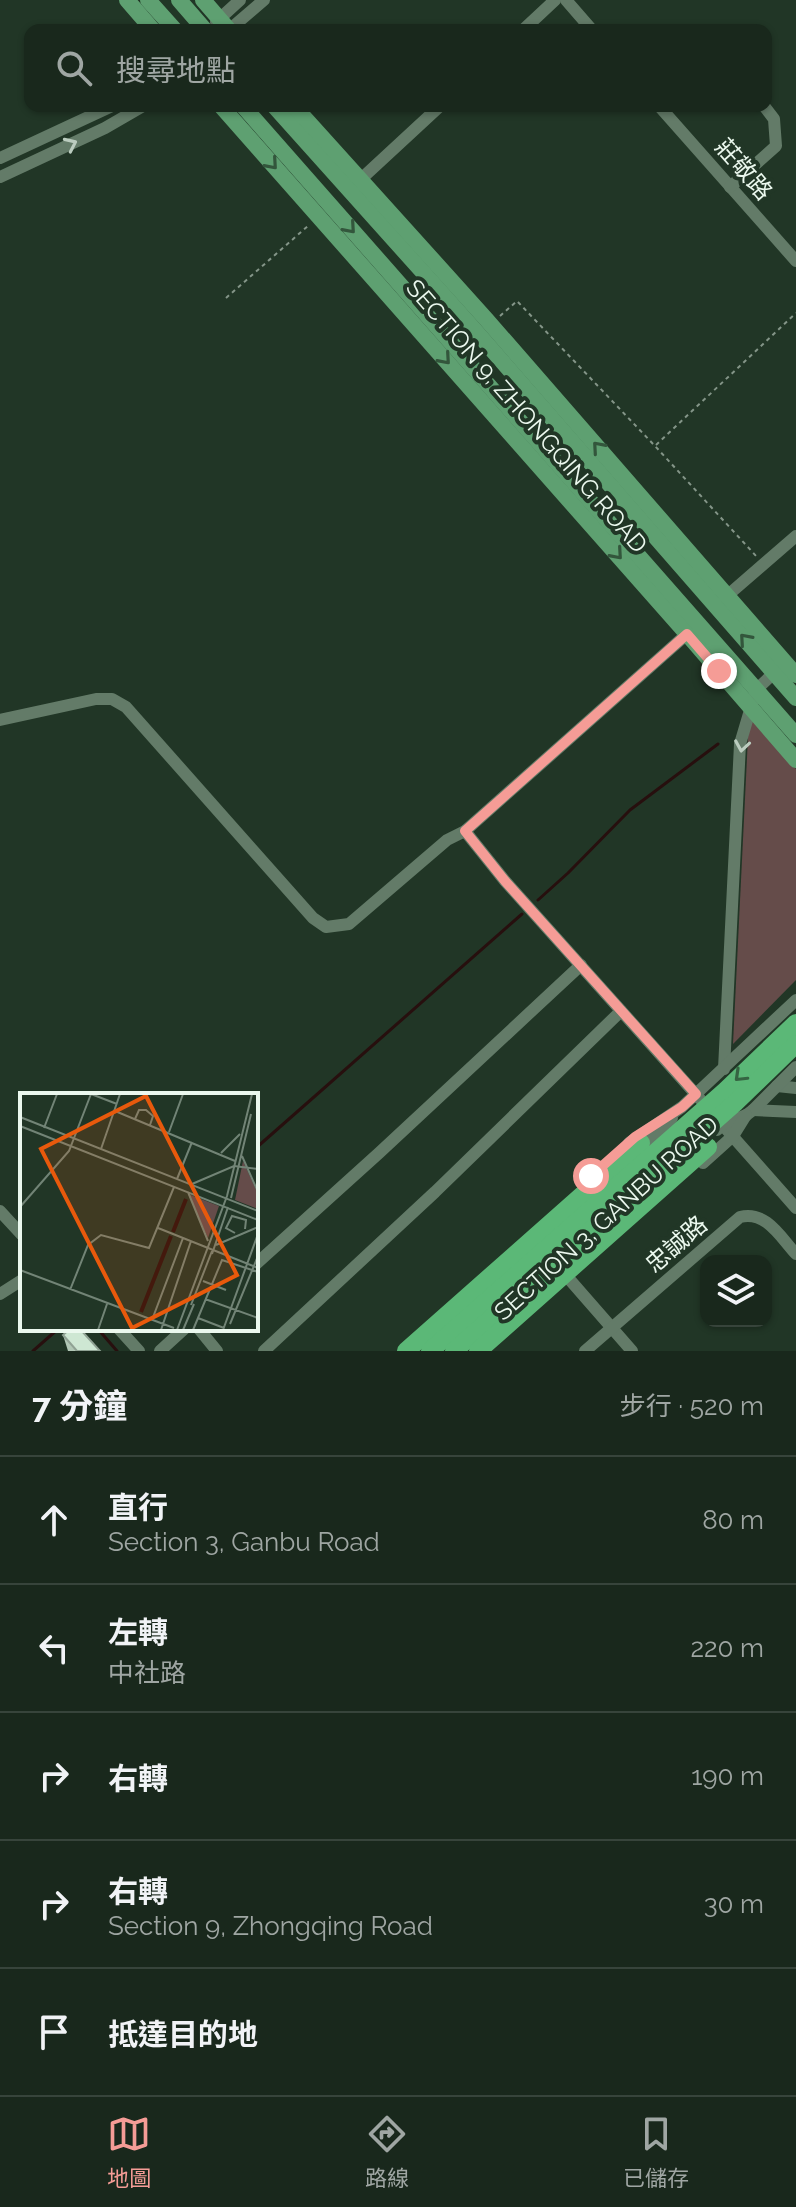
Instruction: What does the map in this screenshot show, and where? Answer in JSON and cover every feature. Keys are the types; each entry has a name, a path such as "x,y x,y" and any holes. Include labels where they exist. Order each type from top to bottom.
{"highway":[{"path":"430,1351 725,1091 796,1023"},
{"path":"454,1351 735,1103 796,1044"},
{"path":"406,1351 641,1143"},
{"path":"478,1351 708,1147"}],"main road":[{"path":"127,0 148,24"},
{"path":"148,0 170,24"},
{"path":"179,0 212,24"},
{"path":"203,0 216,24"},
{"name":"SECTION 9, ZHONGQING ROAD","path":"226,112 796,760"},
{"name":"SECTION 9, ZHONGQING ROAD","path":"248,112 796,735"},
{"name":"SECTION 9, ZHONGQING ROAD","path":"279,112 788,670"},
{"name":"SECTION 9, ZHONGQING ROAD","path":"299,112 728,595 788,670 796,698"}],"street":[{"path":"221,24 240,0"},
{"path":"225,24 264,0"},
{"path":"529,24 555,0"},
{"path":"566,0 587,24"},
{"path":"0,158 99,112"},
{"path":"0,177 133,112"},
{"path":"360,180 434,112"},
{"name":"莊敬路","path":"664,112 796,261"},
{"path":"730,187 776,146 774,119 769,112"},
{"path":"728,595 796,536"},
{"path":"0,720 96,699 112,699 126,707 313,918 326,927 349,924 447,840 465,831 687,634"},
{"path":"724,1069 740,744 756,690 788,670"},
{"path":"465,831 505,881 796,1208"},
{"path":"258,1262 581,965"},
{"name":"SECTION 3, GANBU ROAD","path":"641,1143 796,1000"},
{"path":"264,1351 435,1192 621,1011"},
{"name":"SECTION 3, GANBU ROAD","path":"708,1147 796,1067"},
{"path":"777,1086 796,1088"},
{"name":"SECTION 3, GANBU ROAD","path":"394,1351 635,1137 682,1107"},
{"name":"SECTION 3, GANBU ROAD","path":"418,1351 646,1149 682,1107"},
{"path":"749,1112 796,1112"},
{"name":"SECTION 3, GANBU ROAD","path":"491,1351 728,1130"},
{"name":"SECTION 3, GANBU ROAD","path":"466,1351 728,1130"},
{"path":"0,1211 20,1233"},
{"name":"忠誠路","path":"585,1351 740,1217 750,1215 764,1219 796,1254"},
{"path":"570,1280 632,1351"},
{"path":"0,1294 20,1281"},
{"path":"121,1331 139,1351"},
{"path":"160,1351 182,1331"},
{"path":"201,1331 217,1351"}],"path":[{"path":"226,298 318,217"},
{"path":"491,325 517,301 764,564"},
{"path":"655,446 796,313"}],"shaded area":[{"path":"749,717 796,769 796,980 733,1044"}],"building":[{"path":"68,1331 82,1331 100,1351 77,1351 63,1335"}],"waterway":[{"path":"538,900 630,810 718,744"},
{"path":"258,1146 522,914"},
{"path":"33,1351 56,1331"},
{"path":"100,1331 117,1351"}],"route":[{"path":"591,1176 635,1137 682,1107 696,1094 505,881 465,831 687,634 719,671"}]}
